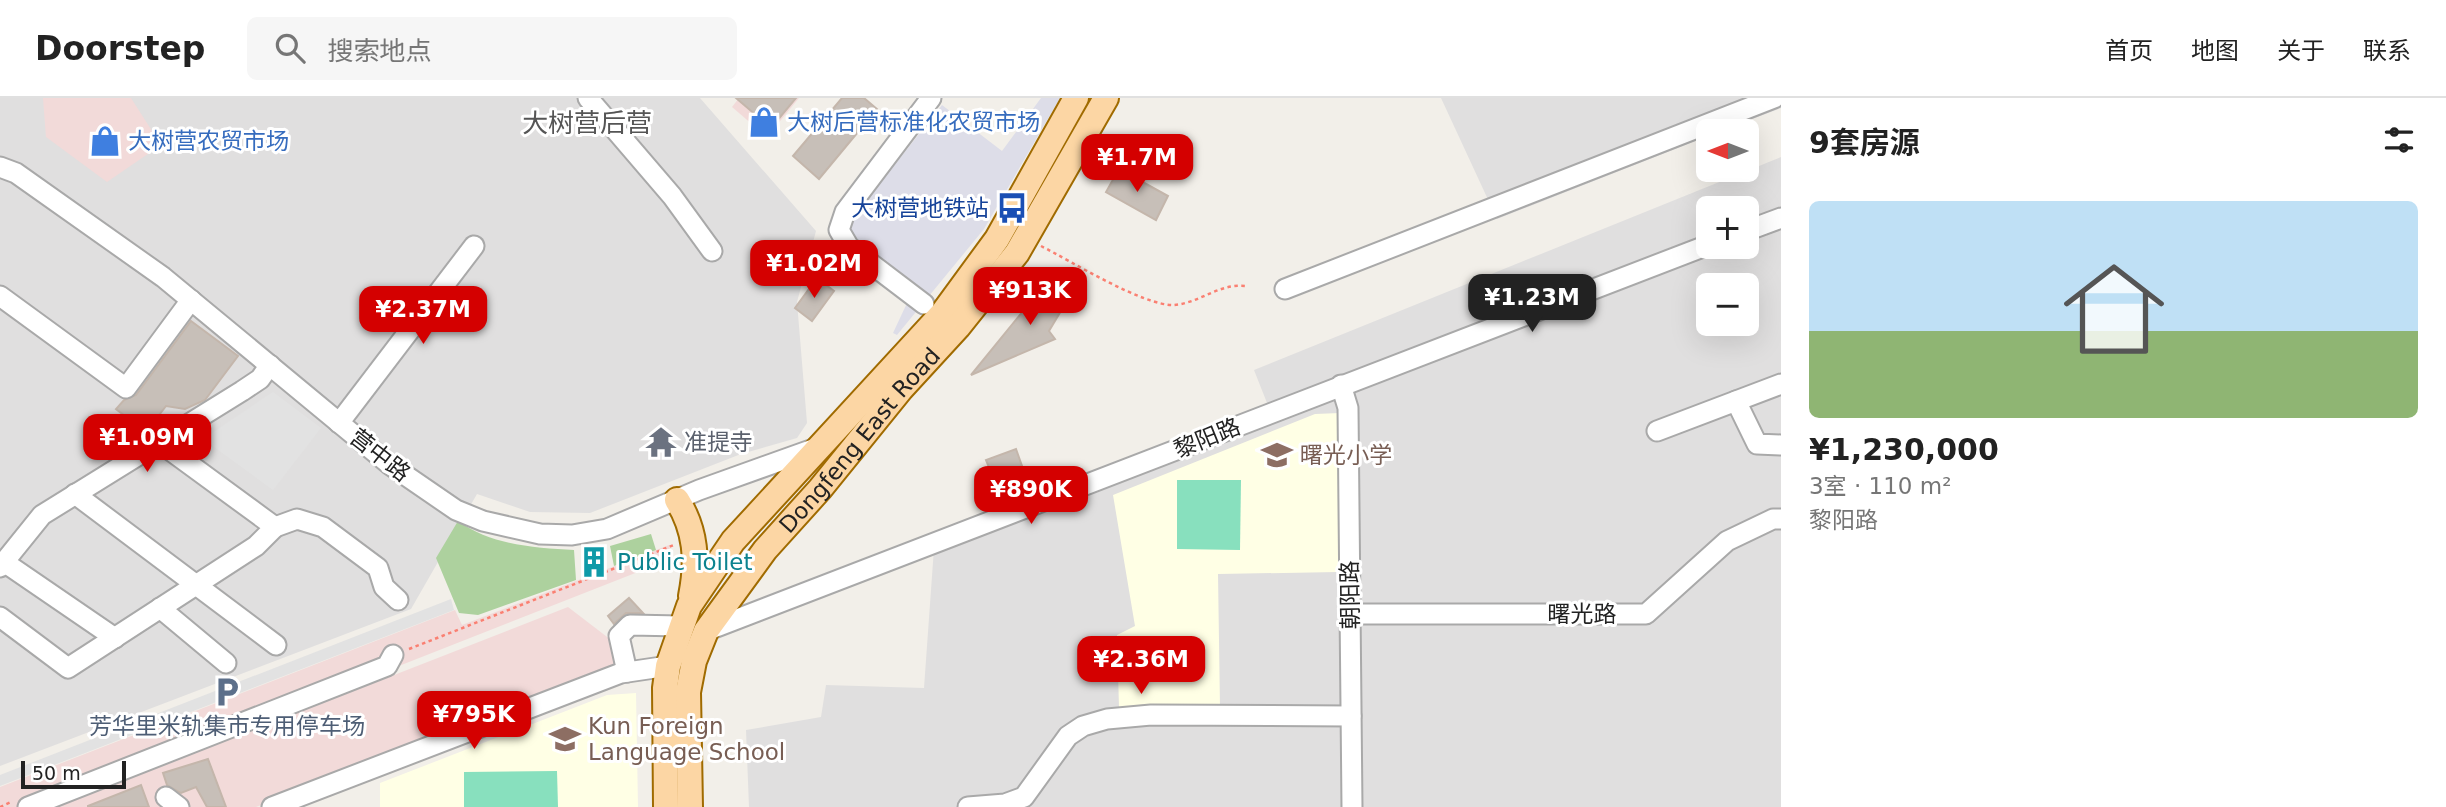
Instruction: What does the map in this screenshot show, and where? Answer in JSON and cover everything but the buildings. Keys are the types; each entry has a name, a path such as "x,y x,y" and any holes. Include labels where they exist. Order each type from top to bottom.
{"main road":[{"name":"Dongfeng East Road","path":"666,807 665,688 668,666 685,616 733,541 942,314 997,239 1076,98"},
{"name":"Dongfeng East Road","path":"690,807 688,692 694,661 706,631 765,550 820,489 901,389 958,327 1026,238 1106,98"},
{"path":"677,500 689,520 694,542 695,578 685,616"}],"street":[{"path":"588,98 672,196 712,251"},
{"path":"924,304 849,247 839,230 845,212 931,98"},
{"path":"1285,289 1774,98"},
{"name":"营中路","path":"0,167 16,173 191,300 388,464 456,510 483,522 540,534 589,533 617,525 819,447"},
{"path":"1759,226 1781,218"},
{"path":"339,423 474,246"},
{"name":"黎阳路","path":"706,631 1696,251"},
{"path":"0,296 126,387 191,300"},
{"path":"115,638 2,565 42,515 242,391 260,379 270,365"},
{"path":"1657,431 1781,384"},
{"name":"朝阳路","path":"1341,385 1348,408 1352,807"},
{"path":"1736,401 1757,444 1781,445"},
{"path":"159,442 275,527"},
{"path":"75,494 276,645"},
{"path":"0,617 68,668 256,546 275,527 297,519 323,527 377,568 384,587 398,600"},
{"name":"曙光路","path":"1350,614 1646,614 1727,541 1773,519 1781,519"},
{"path":"160,608 226,663"},
{"path":"628,672 619,636 630,625 685,616"},
{"path":"28,807 387,666 393,655"},
{"path":"272,807 628,672 668,666"},
{"path":"968,807 1025,802 1068,736 1083,726 1107,719 1151,715 1351,716"}],"path":[{"path":"1026,238 1161,304 1189,301 1231,284 1246,286"}],"shaded area":[{"path":"0,98 700,98 816,231 797,302 807,423 797,438 741,454 590,513 530,512 477,494 411,609 0,766"},
{"name":"大树营农贸市场","path":"43,98 131,98 161,145 107,182 46,137"},
{"name":"大树后营标准化农贸市场","path":"739,98 799,98 767,137 732,107"},
{"path":"1041,98 1060,98 984,229 897,335 893,333 915,286 843,230 942,105 1002,151"},
{"path":"1441,98 1781,98 1781,108 1752,119 1696,119 1696,141 1497,219"},
{"path":"1781,157 1781,807 749,807 746,730 821,717 826,685 924,688 935,534 1269,408 1254,370 1719,182 1759,182 1759,166"},
{"path":"273,392 321,428 273,490 203,439"},
{"name":"曙光小学","path":"1340,413 1338,572 1218,574 1220,708 1119,708 1117,635 1135,626 1113,495 1315,414"},
{"path":"669,545 671,559 40,807 0,807 0,787 455,610 462,625"},
{"name":"芳华里米轨集市专用停车场","path":"451,599 454,610 0,786 0,775"},
{"path":"568,607 615,643 617,666 256,807 56,807"},
{"name":"Kun Foreign Language School","path":"636,693 638,807 380,807 380,783 607,695"}],"green space":[{"path":"1177,480 1241,480 1240,550 1177,549"},
{"path":"458,521 485,535 514,544 574,550 576,580 478,615 459,613 436,558"},
{"path":"651,534 656,550 614,566 610,546"},
{"path":"557,771 558,807 464,807 464,772"}],"place":[{"name":"大树后营标准化农贸市场","path":"764,122"},
{"name":"大树营农贸市场","path":"105,141"},
{"name":"大树营地铁站","path":"1012,208"},
{"name":"准提寺","path":"661,442"},
{"name":"曙光小学","path":"1277,455"},
{"name":"Public Toilet","path":"594,562"},
{"name":"芳华里米轨集市专用停车场","path":"227,692"},
{"name":"Kun Foreign Language School","path":"565,739"}],"district":[{"name":"大树营后营","path":"587,123"}]}
